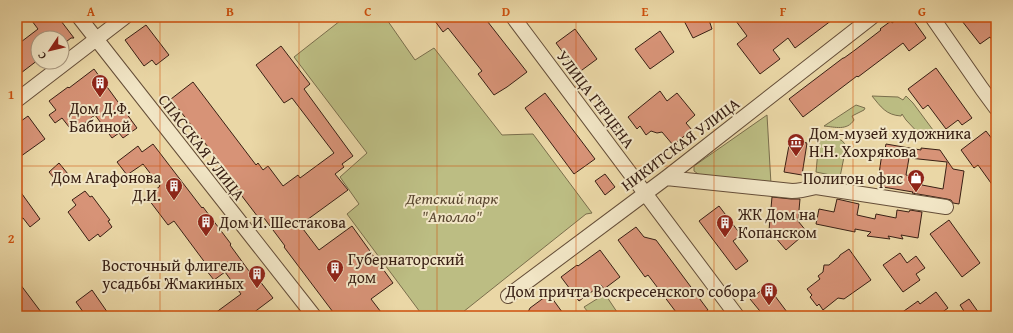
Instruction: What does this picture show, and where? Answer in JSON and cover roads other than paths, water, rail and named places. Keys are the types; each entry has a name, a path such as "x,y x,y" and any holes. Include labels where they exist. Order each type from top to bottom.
{"street":[{"name":"СПАССКАЯ УЛИЦА","path":"79,17 314,316"},
{"path":"17,100 125,17"},
{"name":"УЛИЦА ГЕРЦЕНА","path":"514,17 737,316"},
{"name":"НИКИТСКАЯ УЛИЦА","path":"508,296 666,178 872,17"},
{"path":"932,17 996,108"},
{"path":"666,178 792,191 816,187 946,207"}],"place":[{"name":"Дом Д.Ф. Бабиной","path":"100,98"},
{"name":"Дом-музей художника Н.Н. Хохрякова","path":"796,157"},
{"name":"Полигон офис","path":"916,193"},
{"name":"Дом Агафонова Д.И.","path":"174,201"},
{"name":"Дом И. Шестакова","path":"206,237"},
{"name":"ЖК Дом на Копанском","path":"725,238"},
{"name":"Губернаторский дом","path":"335,283"},
{"name":"Восточный флигель усадьбы Жмакиных","path":"257,289"},
{"name":"Дом причта Воскресенского собора","path":"769,306"}],"park label":[{"name":"Детский парк \"Аполло\"","path":"452,207"}]}
